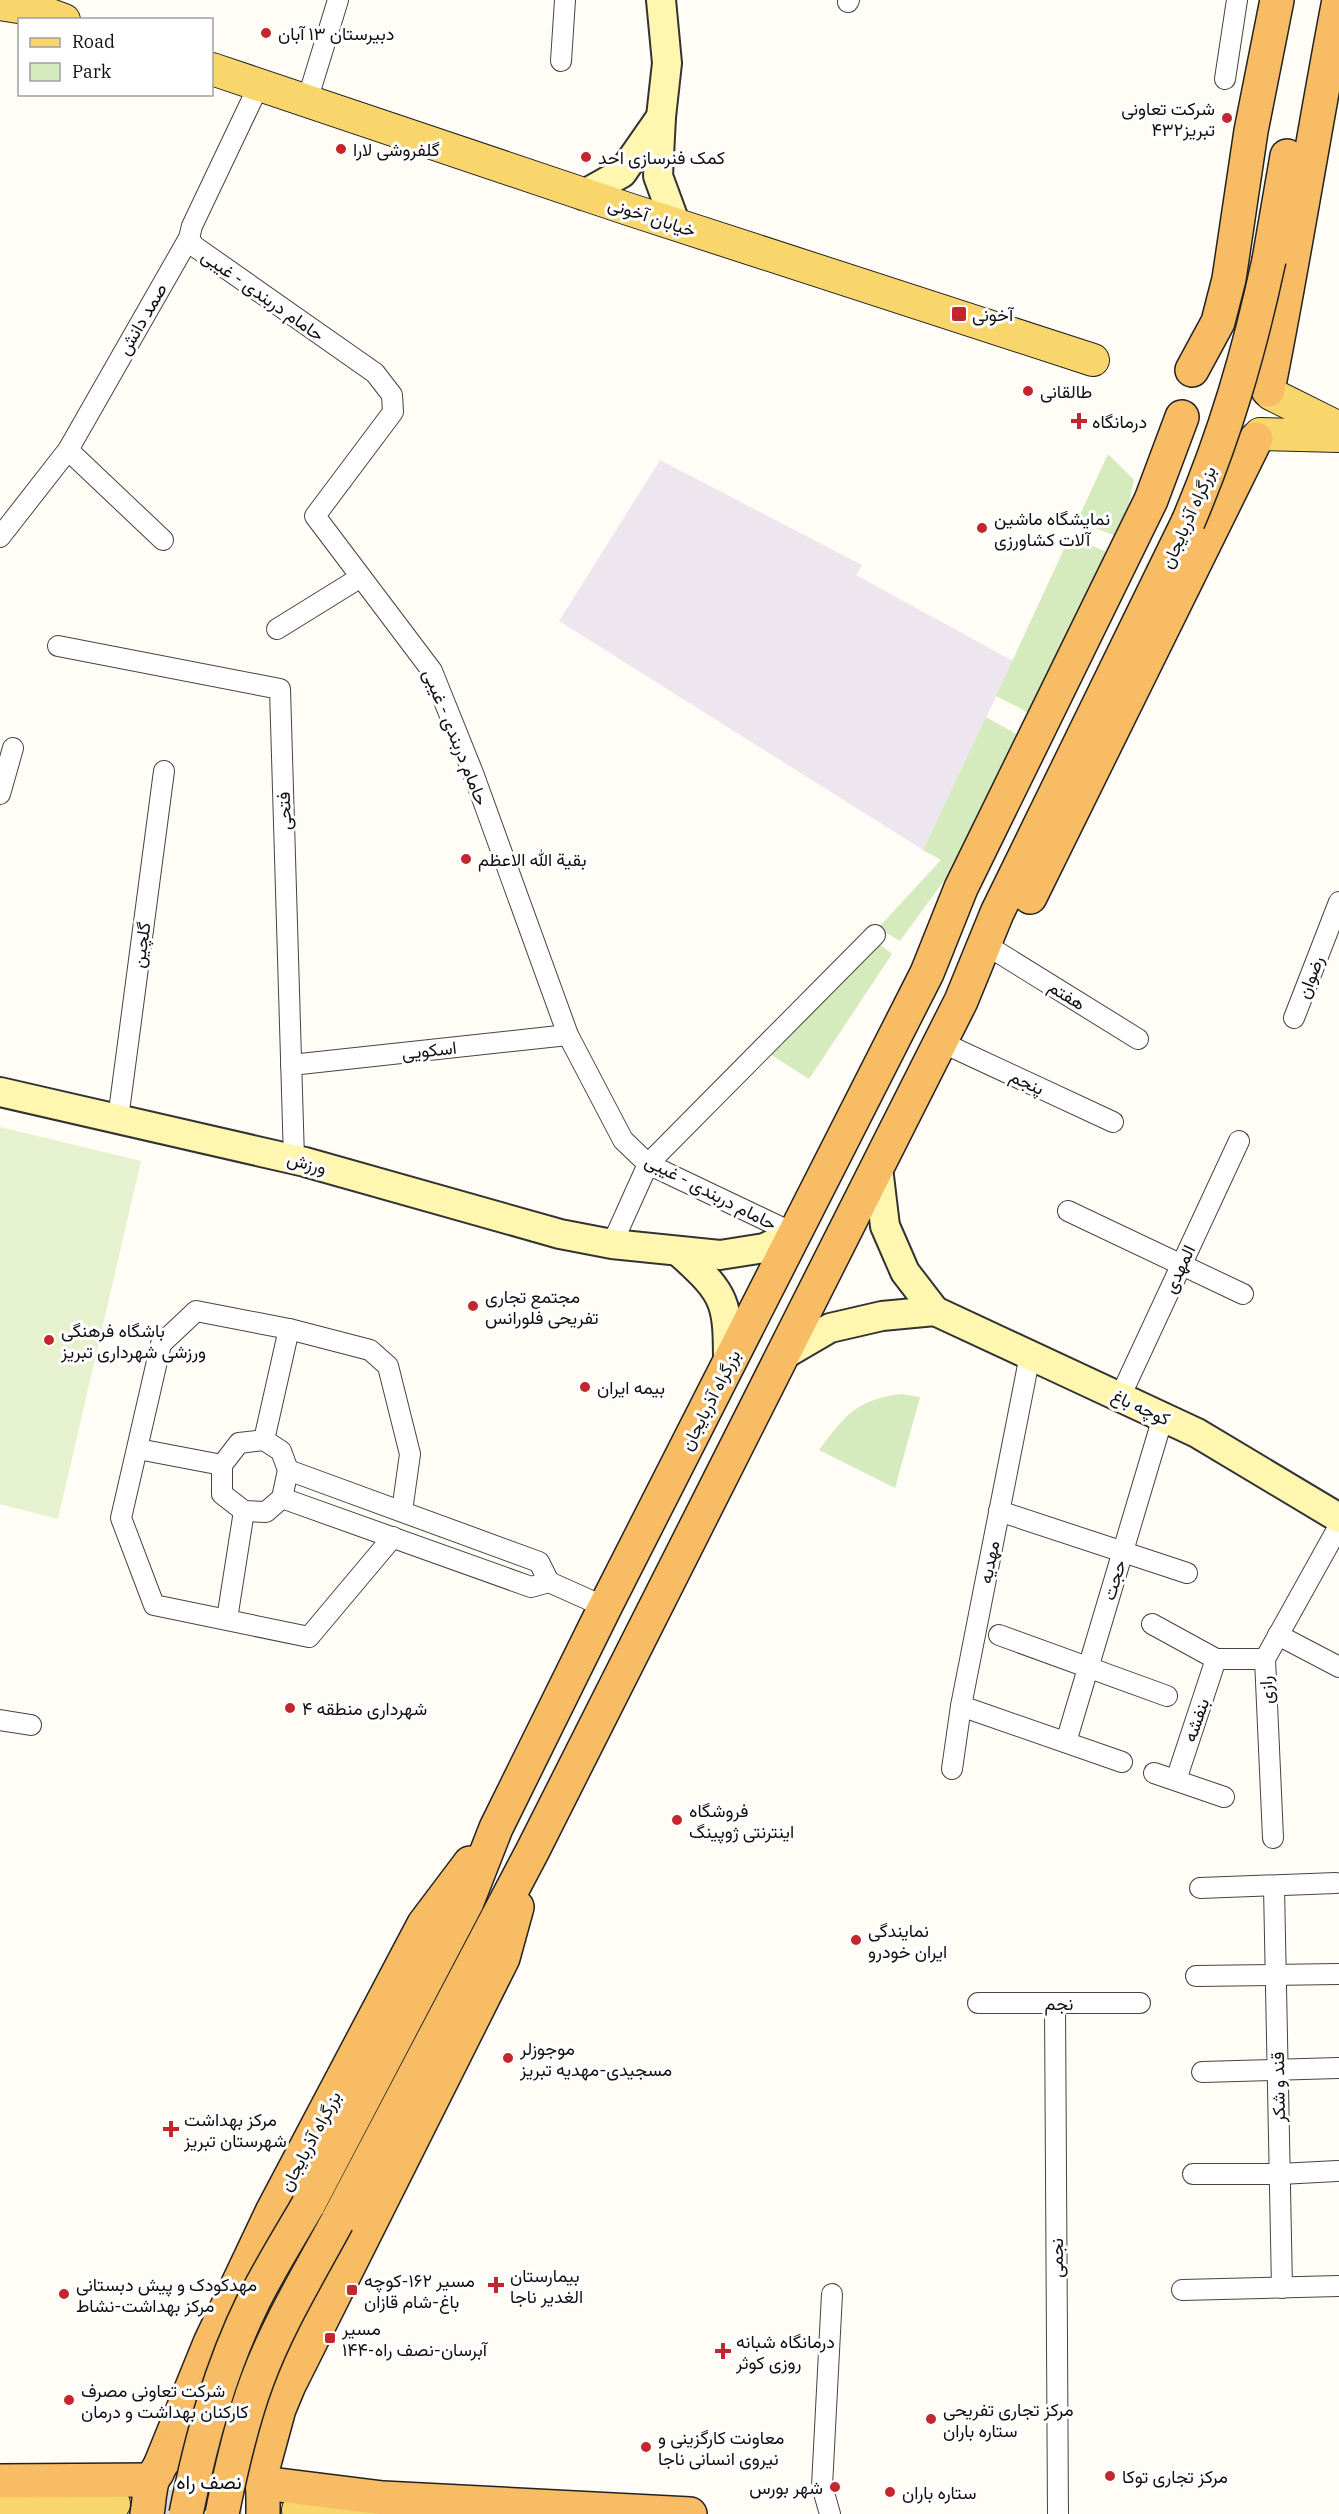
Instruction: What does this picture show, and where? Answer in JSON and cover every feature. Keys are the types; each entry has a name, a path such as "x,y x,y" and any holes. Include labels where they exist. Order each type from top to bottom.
{"highway":[{"name":"بزرگراه آذربایجان","path":"1249,265 1251,131 1277,0"},
{"name":"بزرگراه آذربایجان","path":"1192,370 1249,265 1297,0"},
{"name":"بزرگراه آذربایجان","path":"961,1001 1020,917 1180,516 1192,465 1216,399 1234,332 1317,0"},
{"path":"1269,392 1256,375 1214,361 1192,370 1180,390 1179,412 1191,433 1233,447 1258,437 1270,418 1269,392 1288,292 1312,140 1339,0"},
{"path":"1249,265 1236,298 1253,308 1274,306 1288,292"},
{"name":"بزرگراه آذربایجان","path":"222,2514 237,2445 257,2380 288,2313 533,1850 961,1001 997,913 1180,516 1182,417"},
{"name":"بزرگراه آذربایجان","path":"186,2514 201,2442 224,2369 254,2300 308,2205 467,1902 496,1828 605,1606 927,973 979,905 1180,516 1258,437"},
{"name":"بزرگراه آذربایجان","path":"155,2477 224,2313 272,2212 424,1924 496,1828"},
{"name":"بزرگراه آذربایجان","path":"262,2491 279,2409 308,2344 503,1958 533,1850"},
{"path":"272,2212 279,2237 298,2257 326,2264 352,2257"},
{"path":"147,2514 155,2477 172,2450 190,2435 217,2432 241,2441 256,2458 262,2491 690,2514"},
{"path":"0,2481 155,2477"}],"main road":[{"path":"661,0 667,63 658,176 676,225"},
{"path":"0,4 46,10"},
{"name":"خیابان آخونی","path":"213,69 583,195 1093,360"},
{"path":"583,195 622,173 661,117"},
{"path":"1269,392 1339,428"},
{"path":"1258,437 1339,436"},
{"name":"ورزش","path":"0,1092 294,1159 560,1234 612,1244 720,1255 764,1248 795,1234"},
{"path":"878,1168 885,1226 904,1272 935,1311"},
{"path":"679,1252 703,1274 719,1293 727,1314 728,1366"},
{"path":"782,1356 830,1328 882,1316 935,1311"},
{"name":"کوچه باغ","path":"935,1311 1197,1433 1339,1518"},
{"path":"0,2500 114,2504"},
{"path":"298,2510 419,2514"}],"street":[{"path":"307,101 338,0"},
{"path":"561,61 565,0"},
{"path":"1225,80 1237,0"},
{"name":"صمد دانش","path":"0,537 68,450 189,238 192,226 259,85"},
{"name":"حامام دربندی - غیبی","path":"189,238 194,246 375,373 392,395 393,412 315,516 432,671 473,773 568,1035 623,1140 648,1164 795,1234"},
{"path":"68,450 163,540"},
{"path":"278,628 361,577"},
{"name":"فتحی","path":"58,646 280,689 294,1159"},
{"path":"0,794 13,748"},
{"name":"گلچین","path":"118,1119 164,771"},
{"name":"رضوان","path":"1294,1018 1339,902"},
{"path":"612,1244 648,1164 876,935"},
{"name":"هفتم","path":"996,951 1138,1039"},
{"name":"اسکویی","path":"291,1065 568,1035"},
{"name":"پنجم","path":"941,1042 1113,1122"},
{"name":"المهدی","path":"1120,1397 1239,1141"},
{"path":"1068,1211 1243,1294"},
{"path":"393,1537 309,1637 154,1605 121,1518 161,1344 196,1311 289,1329 370,1350 388,1366 410,1454 402,1511"},
{"path":"264,1440 289,1329"},
{"name":"مهدیه","path":"952,1769 961,1706 1030,1355"},
{"name":"حجت","path":"1066,1742 1162,1417"},
{"path":"264,1440 281,1451 288,1470 282,1498 266,1512 244,1511 222,1494 222,1465 239,1443 264,1440"},
{"path":"138,1449 222,1465"},
{"path":"288,1470 539,1562 549,1582"},
{"path":"282,1498 531,1587 549,1582 605,1606"},
{"path":"227,1619 244,1511"},
{"path":"999,1511 1187,1573"},
{"name":"رازی","path":"1273,1838 1264,1659 1339,1526"},
{"path":"1152,1624 1216,1659 1264,1659"},
{"path":"999,1635 1167,1696"},
{"path":"1278,1635 1339,1667"},
{"name":"بنفشه","path":"1176,1780 1216,1659"},
{"path":"961,1706 1122,1762"},
{"path":"0,1720 31,1725"},
{"path":"1154,1773 1224,1797"},
{"path":"1200,1888 1336,1883"},
{"name":"قند و شکر","path":"1274,1887 1282,2288"},
{"path":"1196,1976 1338,1974"},
{"name":"نجم","path":"978,2003 1140,2003"},
{"name":"نجمی","path":"1055,2003 1058,2514"},
{"path":"1202,2072 1338,2068"},
{"path":"1193,2174 1280,2174 1337,2171"},
{"path":"1182,2290 1339,2286"},
{"path":"830,2514 822,2486 832,2294"}],"shaded area":[{"path":"660,460 862,565 856,575 1013,661 923,850 559,621"}],"green space":[{"path":"1108,454 1134,480 1121,538 1077,521"},
{"path":"1070,536 1111,554 1031,714 996,696"},
{"path":"986,717 1024,738 951,871 900,941 878,928 941,860 923,850"},
{"path":"872,938 892,954 809,1079 762,1049"},
{"name":"باشگاه فرهنگی ورزشی شهرداری تبریز","path":"0,1127 141,1161 58,1519 0,1504"},
{"path":"901,1394 920,1397 895,1488 819,1450 852,1411 872,1400"}],"tunnel":[{"path":"114,2504 298,2510"}],"place":[{"name":"دبیرستان ۱۳ آبان","path":"266,33"},
{"name":"شرکت تعاونی ۴۳۲تبریز","path":"1227,118"},
{"name":"گلفروشی لارا","path":"341,149"},
{"name":"کمک فنرسازی احد","path":"586,157"},
{"name":"آخونی","path":"959,314"},
{"name":"طالقانی","path":"1028,391"},
{"name":"درمانگاه","path":"1079,421"},
{"name":"نمایشگاه ماشین آلات کشاورزی","path":"982,528"},
{"name":"بقیة الله الاعظم","path":"466,859"},
{"name":"مجتمع تجاری تفریحی فلورانس","path":"473,1306"},
{"name":"باشگاه فرهنگی ورزشی شهرداری تبریز","path":"49,1340"},
{"name":"بیمه ایران","path":"585,1387"},
{"name":"شهرداری منطقه ۴","path":"290,1708"},
{"name":"فروشگاه اینترنتی ژوپینگ","path":"677,1820"},
{"name":"نمایندگی ایران خودرو","path":"856,1940"},
{"name":"موجوزلر مسجیدی-مهدیه تبریز","path":"508,2058"},
{"name":"مرکز بهداشت شهرستان تبریز","path":"171,2129"},
{"name":"بیمارستان الغدیر ناجا","path":"496,2285"},
{"name":"مسیر ۱۶۲-کوچه باغ-شام قازان","path":"352,2290"},
{"name":"مهدکودک و پیش دبستانی مرکز بهداشت-نشاط","path":"64,2294"},
{"name":"مسیر ۱۴۴-آبرسان-نصف راه","path":"330,2338"},
{"name":"درمانگاه شبانه روزی کوثر","path":"723,2351"},
{"name":"شرکت تعاونی مصرف کارکنان بهداشت و درمان","path":"69,2400"},
{"name":"مرکز تجاری تفریحی ستاره باران","path":"931,2419"},
{"name":"معاونت کارگزینی و نیروی انسانی ناجا","path":"646,2447"},
{"name":"مرکز تجاری توکا","path":"1110,2476"},
{"name":"شهر بورس","path":"835,2487"},
{"name":"ستاره باران","path":"890,2492"}],"district":[{"name":"نصف راه","path":"209,2481"}]}
